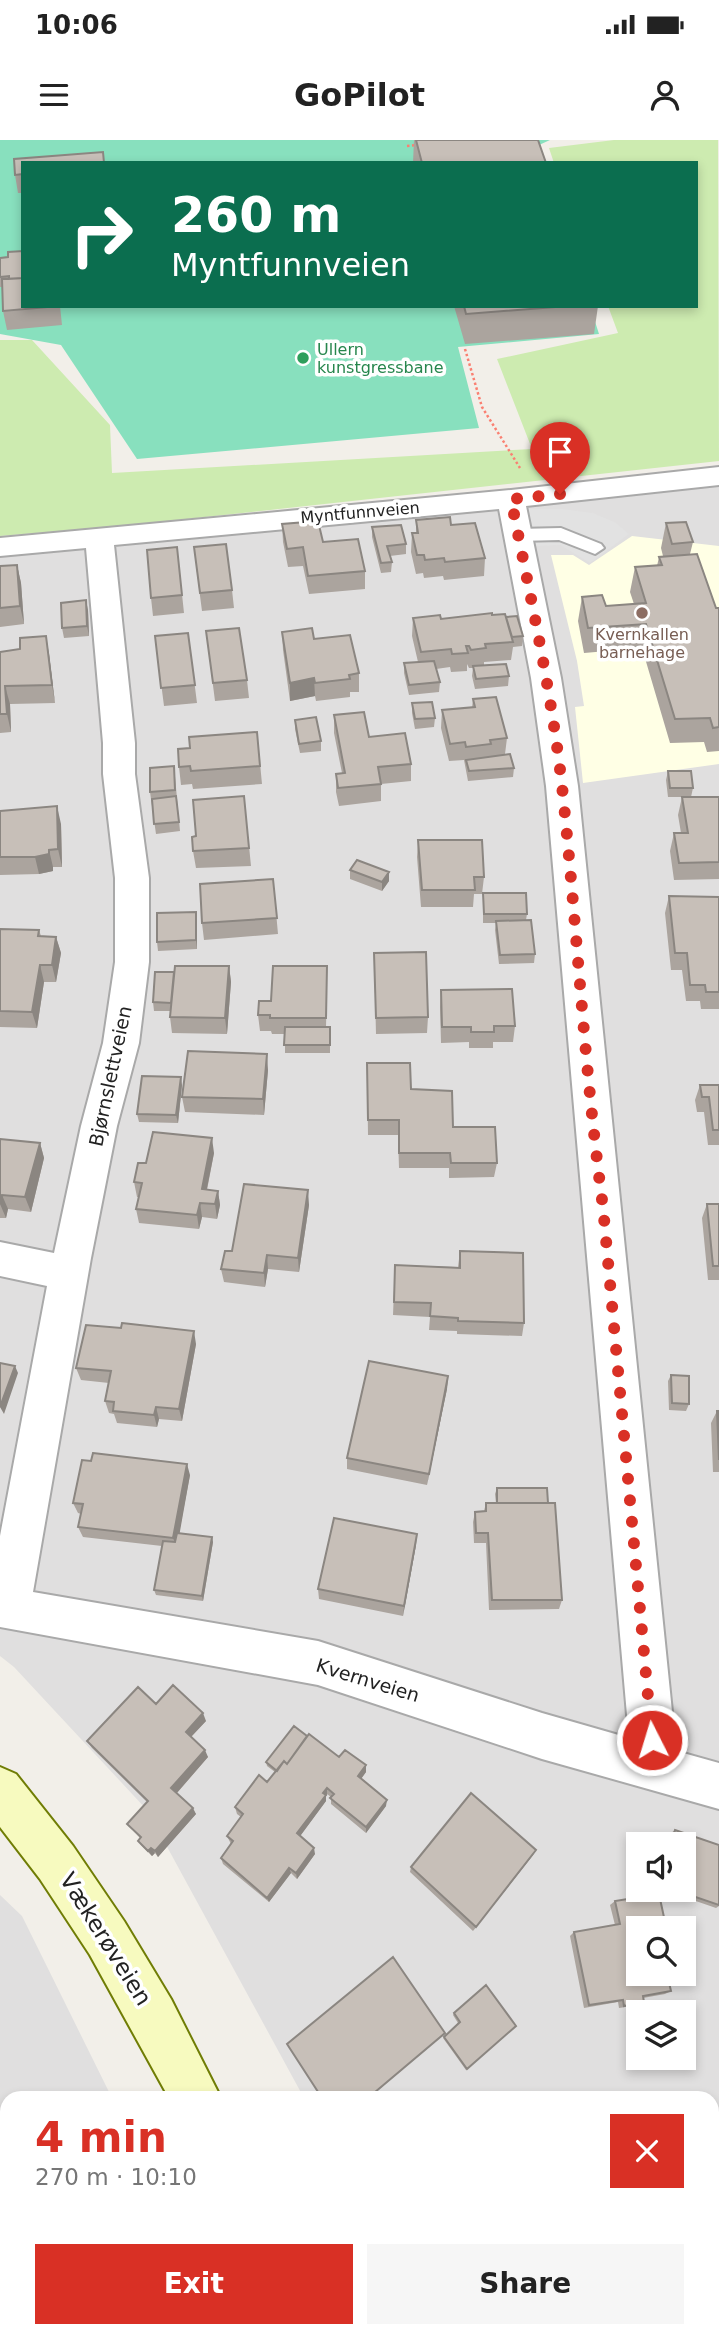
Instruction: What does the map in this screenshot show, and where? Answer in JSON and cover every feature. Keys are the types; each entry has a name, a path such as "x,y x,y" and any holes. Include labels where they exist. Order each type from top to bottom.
{"main road":[{"name":"Vækerøveien","path":"0,1790 41,1838 95,1916 153,2015 192,2091"}],"street":[{"name":"Myntfunnveien","path":"0,547 522,498 719,476"},
{"path":"522,498 518,535 545,664 561,782 591,1120 603,1207 655,1767"},
{"name":"Bjørnslettveien","path":"8,1609 69,1273 99,1126 121,1043 132,962 132,878 119,774 119,743 99,538"},
{"path":"0,1259 69,1273"},
{"name":"Kvernveien","path":"8,1609 318,1663 542,1736 719,1786"}],"lane":[{"path":"518,535 561,534 595,548"}],"path":[{"path":"407,146 419,145"},
{"path":"465,349 482,407 524,474 522,498"}],"shaded area":[{"path":"719,483 719,2091 300,2091 147,1810 14,1667 0,1656 0,550"},
{"path":"528,509 563,509 593,513 616,523 629,534 590,563 560,545 533,546"},
{"name":"Kvernkallen barnehage","path":"632,536 719,546 719,764 583,783 575,707 584,706 577,661 551,555 573,555 589,565"},
{"path":"0,1895 22,1916 109,2091 0,2091"}],"green space":[{"path":"0,140 550,140 539,145 544,161 21,161 21,308 591,308 599,334 458,347 479,428 137,459 61,345 0,334"},
{"path":"614,140 718,140 719,461 132,525 0,536 0,340 32,340 110,425 112,473 532,449 497,359 618,333 609,308 698,308 698,161 553,161 549,148"}],"building":[{"path":"416,140 538,140 545,161 421,161"},
{"path":"103,152 104,161 21,161 21,174 15,175 14,159"},
{"path":"21,251 21,278 0,277 0,258 8,257 8,252"},
{"path":"21,278 21,308 37,308 3,311 2,279"},
{"path":"464,308 542,308 466,314"},
{"path":"450,517 451,525 475,523 485,558 445,562 444,558 425,560 424,555 417,555 412,533 418,533 416,520"},
{"path":"318,521 323,542 358,539 365,571 308,576 303,547 287,549 282,524"},
{"path":"686,522 693,542 672,544 666,523"},
{"path":"401,525 406,544 387,546 392,562 381,563 372,527"},
{"path":"226,544 232,590 200,593 194,547"},
{"path":"177,547 182,595 151,598 147,550"},
{"path":"697,554 716,608 719,608 719,727 713,728 710,718 675,719 646,624 588,628 582,597 602,595 606,606 646,603 635,567 662,565 659,557"},
{"path":"17,565 20,606 0,608 0,566"},
{"path":"86,600 87,626 62,628 61,603"},
{"path":"505,614 513,642 485,644 486,648 471,650 466,646 468,653 452,654 451,649 421,652 413,618 440,615 441,619"},
{"path":"517,616 523,636 512,637 506,617"},
{"path":"239,628 247,680 213,683 206,631"},
{"path":"312,628 314,639 350,635 359,673 349,675 350,679 315,683 314,678 290,683 282,632"},
{"path":"188,633 195,685 161,688 155,636"},
{"path":"46,636 52,685 5,686 7,714 0,714 0,652 20,649 20,638"},
{"path":"434,661 440,682 409,685 404,663"},
{"path":"506,664 509,676 476,679 473,666"},
{"path":"496,697 507,738 490,740 491,744 466,747 465,742 450,744 442,710 475,707 473,699"},
{"path":"432,702 435,718 415,719 412,703"},
{"path":"364,712 369,737 405,733 411,764 378,767 381,784 338,788 336,774 345,773 334,715"},
{"path":"316,717 321,741 299,744 295,720"},
{"path":"257,732 260,766 191,771 190,766 179,767 178,749 190,748 189,737"},
{"path":"510,754 514,768 469,771 466,760"},
{"path":"174,766 175,790 150,792 150,768"},
{"path":"668,771 691,771 693,788 670,788"},
{"path":"176,796 179,822 154,824 152,799"},
{"path":"244,796 249,848 193,851 192,837 196,836 193,800"},
{"path":"682,797 719,797 719,862 679,863 674,833 688,833"},
{"path":"57,806 58,849 35,857 0,857 0,811"},
{"path":"418,840 482,840 484,877 474,877 475,890 422,890"},
{"path":"357,860 389,872 382,882 350,870"},
{"path":"273,879 277,918 202,923 200,884"},
{"path":"483,893 526,893 527,914 484,914"},
{"path":"669,896 719,897 719,992 706,992 705,985 690,985 687,953 675,953"},
{"path":"196,912 196,940 157,942 157,913"},
{"path":"531,920 535,954 500,955 496,921"},
{"path":"0,929 39,930 38,936 56,937 52,965 40,965 32,1012 0,1011"},
{"path":"426,952 428,1017 376,1018 374,953"},
{"path":"175,966 229,966 225,1018 170,1017"},
{"path":"273,966 327,966 326,1018 270,1018 270,1015 258,1015 259,1001 271,1001"},
{"path":"155,972 174,972 171,1003 153,1002"},
{"path":"512,989 515,1026 494,1026 494,1032 471,1032 471,1027 442,1027 441,990"},
{"path":"285,1027 330,1027 330,1045 284,1045"},
{"path":"188,1051 267,1054 263,1099 182,1097"},
{"path":"367,1063 410,1063 411,1089 452,1091 453,1127 495,1127 497,1163 451,1163 450,1153 399,1153 399,1120 368,1120"},
{"path":"142,1076 181,1077 176,1115 137,1114"},
{"path":"700,1085 719,1085 719,1130 713,1130 709,1097 702,1097"},
{"path":"153,1132 212,1138 202,1189 218,1191 215,1204 200,1203 197,1215 136,1209 142,1183 134,1182 138,1163 146,1163"},
{"path":"0,1139 40,1143 25,1197 2,1195 0,1204"},
{"path":"244,1184 308,1190 298,1258 267,1255 264,1273 221,1269 225,1251 232,1251"},
{"path":"707,1204 719,1204 719,1266 713,1266"},
{"path":"460,1251 523,1253 524,1323 458,1321 458,1318 430,1316 431,1303 394,1302 395,1265 460,1268"},
{"path":"122,1323 194,1331 179,1409 156,1407 154,1415 113,1411 114,1402 105,1401 111,1371 76,1368 86,1325 121,1328"},
{"path":"369,1361 448,1376 429,1474 347,1458"},
{"path":"0,1363 15,1366 0,1407"},
{"path":"671,1375 689,1376 689,1404 672,1403"},
{"path":"717,1411 719,1411 719,1460"},
{"path":"93,1453 187,1464 173,1538 78,1527 83,1504 73,1503 82,1460 91,1461"},
{"path":"497,1488 547,1488 548,1503 497,1503"},
{"path":"486,1503 555,1503 562,1600 492,1600 488,1533 476,1533 475,1512 486,1511"},
{"path":"334,1518 417,1534 404,1606 318,1589"},
{"path":"177,1533 212,1537 202,1596 154,1590 163,1541 175,1542"},
{"path":"173,1685 203,1713 186,1732 205,1750 171,1788 193,1808 155,1851 151,1848 148,1851 138,1841 141,1837 127,1824 148,1801 87,1741 138,1687 156,1704"},
{"path":"294,1726 307,1736 287,1764 284,1761 277,1771 266,1762"},
{"path":"309,1734 339,1757 345,1750 366,1765 358,1776 387,1800 366,1827 330,1798 334,1794 327,1788 323,1793 326,1795 297,1833 314,1848 296,1873 289,1868 267,1898 221,1858 233,1841 227,1836 243,1814 235,1807 259,1775 267,1782 284,1761 287,1764"},
{"path":"471,1793 536,1850 476,1927 411,1867"},
{"path":"696,1837 719,1845 719,1905 696,1897"},
{"path":"615,1901 661,1902 664,1916 626,1916 626,1986 670,1986 671,1991 643,1996 644,2000 626,2000 624,2006 623,2000 589,2005 574,1932 620,1924"},
{"path":"393,1957 445,2033 376,2091 317,2091 287,2044"},
{"path":"486,1985 516,2026 467,2069 444,2037 460,2022 454,2013"}],"place":[{"name":"Ullern kunstgressbane","path":"303,358"},
{"name":"Kvernkallen barnehage","path":"642,613"}],"route":[{"path":"560,494 511,499 545,664 561,782 652,1740"}]}
